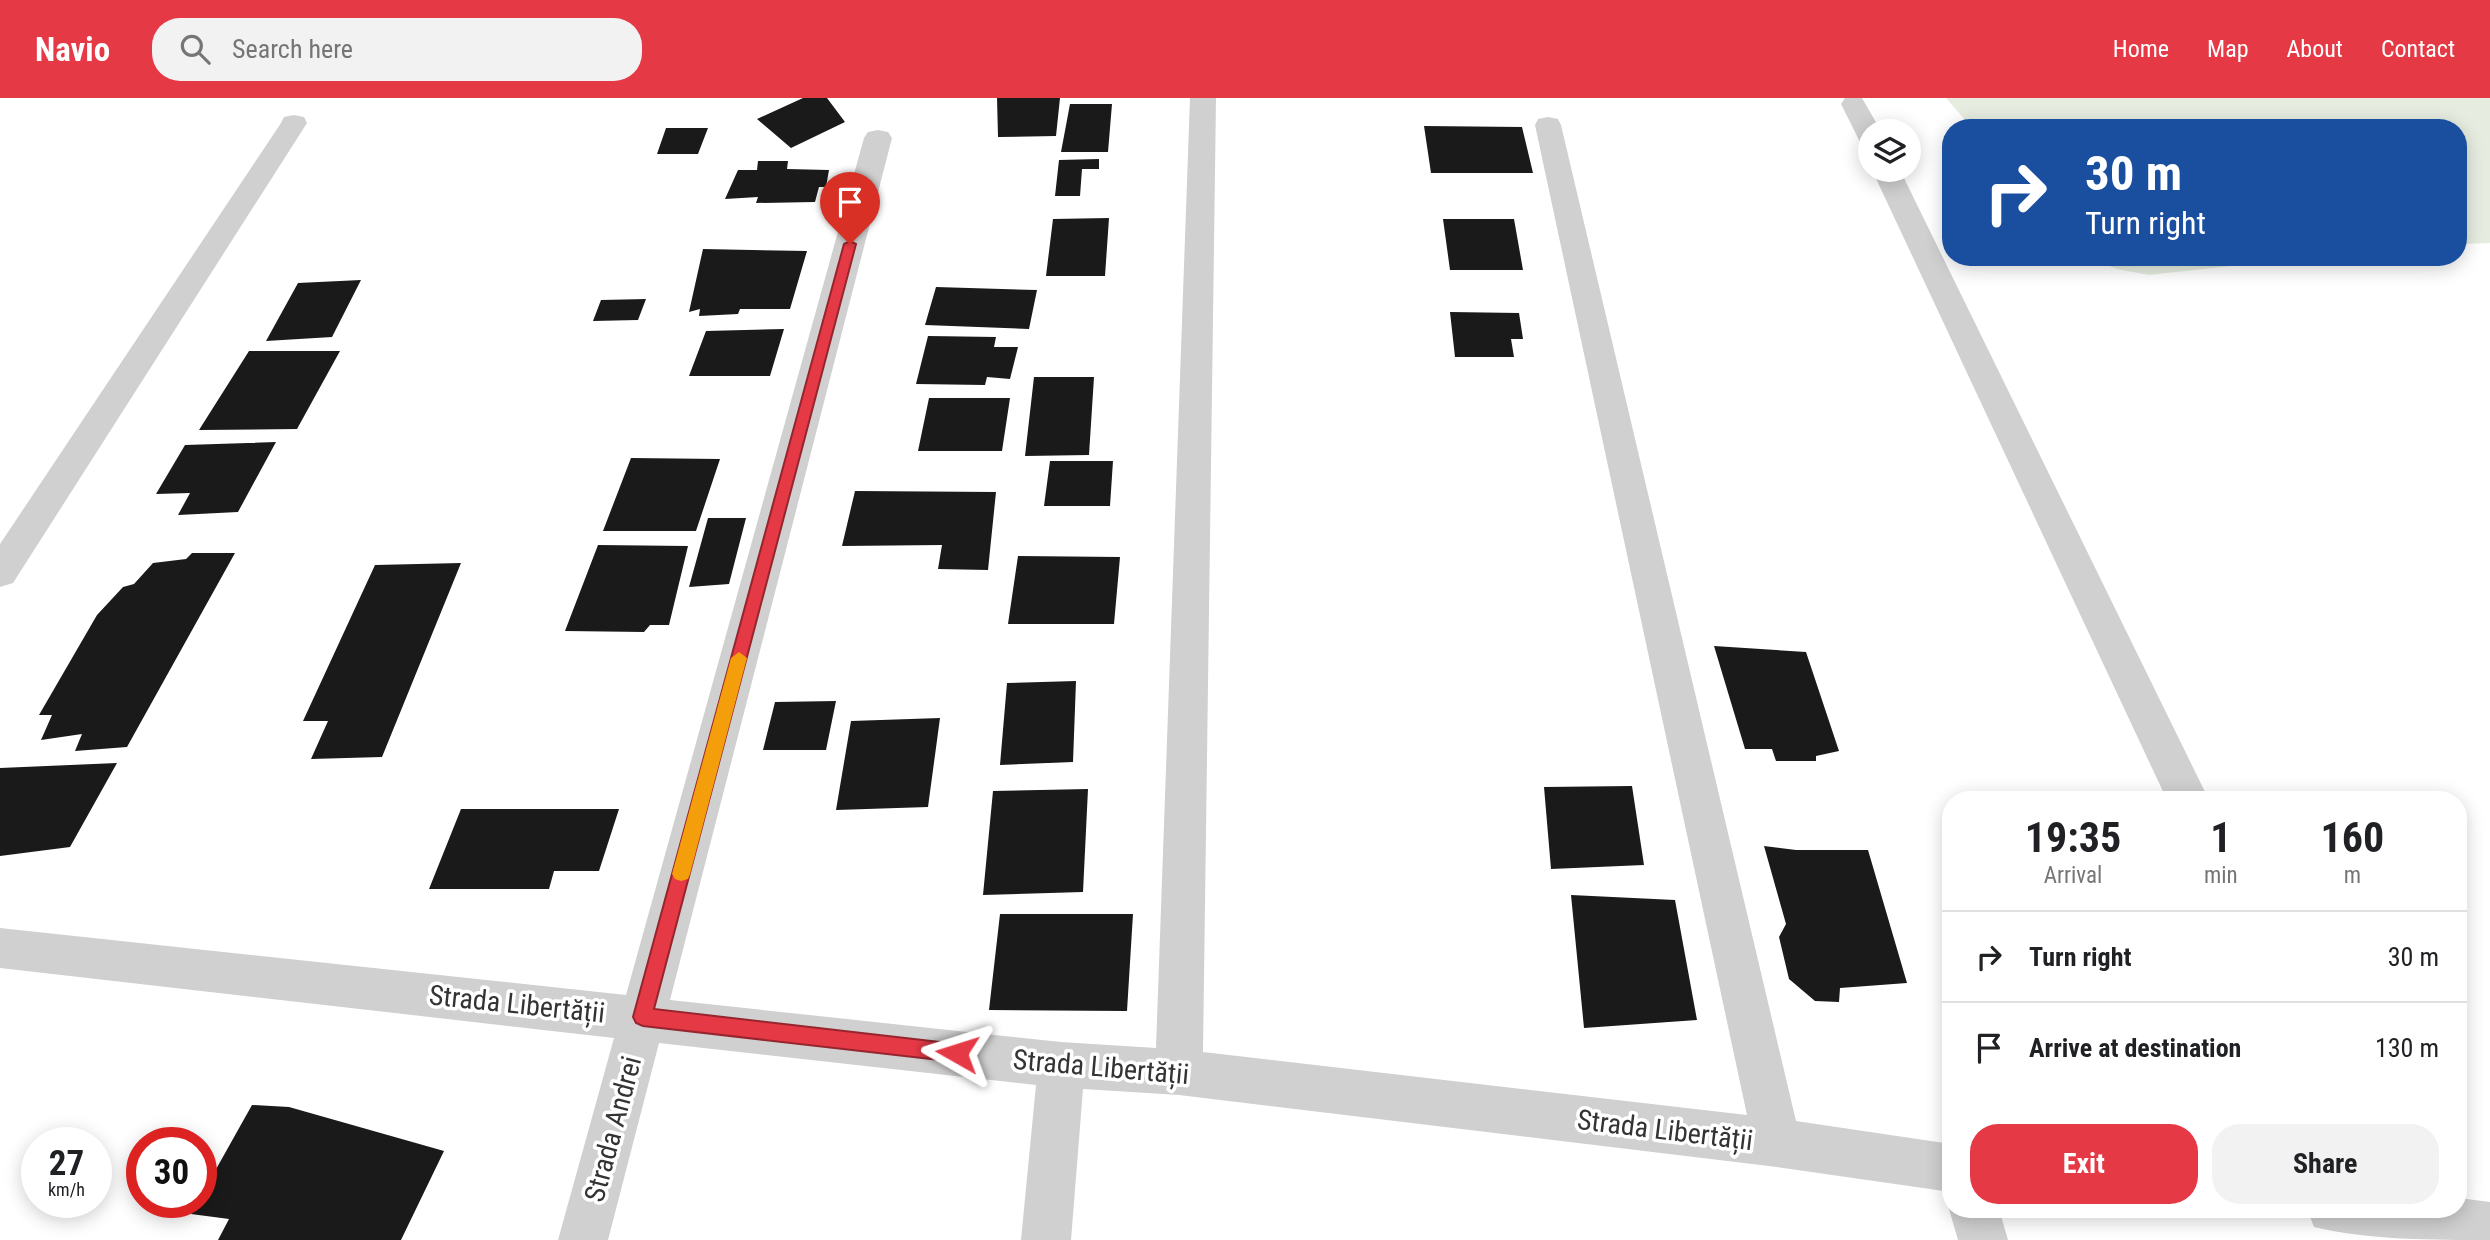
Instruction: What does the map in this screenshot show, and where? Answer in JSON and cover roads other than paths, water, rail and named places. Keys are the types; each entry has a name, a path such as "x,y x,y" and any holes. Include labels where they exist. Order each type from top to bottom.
{"street":[{"path":"1179,1072 1203,98"},
{"path":"1854,104 1862,119"},
{"path":"0,573 294,123"},
{"path":"1548,125 1777,1143"},
{"name":"Strada Andrei","path":"583,1240 878,138"},
{"path":"1892,182 2184,791"},
{"name":"Strada Libertății","path":"0,948 1061,1065 1179,1072 1777,1143 1942,1167"},
{"path":"1046,1240 1061,1065"},
{"path":"1976,1218 1983,1240"},
{"path":"2428,1218 2490,1227"}]}
